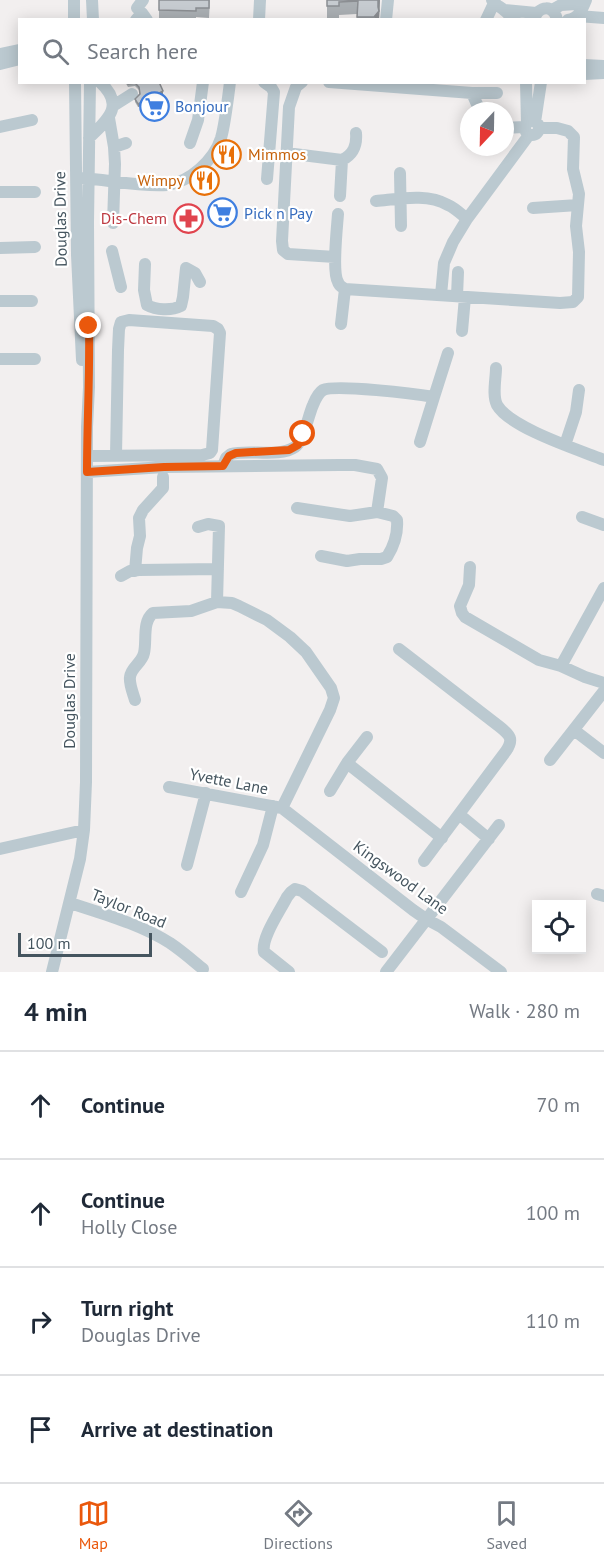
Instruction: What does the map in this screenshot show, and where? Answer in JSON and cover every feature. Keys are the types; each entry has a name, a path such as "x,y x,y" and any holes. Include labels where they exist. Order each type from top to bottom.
{"street":[{"path":"74,0 74,18"},
{"path":"92,0 93,18"},
{"path":"259,18 260,0"},
{"path":"266,18 267,0"},
{"path":"386,18 388,0"},
{"path":"497,4 535,16 540,9 546,8 555,15 561,5 576,4 585,0"},
{"path":"573,18 582,10 585,0"},
{"path":"487,18 497,4"},
{"path":"497,4 512,18"},
{"path":"573,18 604,18"},
{"path":"0,54 18,50"},
{"path":"0,64 18,60"},
{"path":"586,65 604,66"},
{"path":"586,74 604,73"},
{"name":"Douglas Drive","path":"52,972 80,859 86,782 87,427 79,300 75,84"},
{"name":"Douglas Drive","path":"87,427 90,387 90,84"},
{"path":"102,84 110,93 111,112 120,145 114,181 113,223"},
{"path":"190,143 197,125 203,84"},
{"path":"75,178 153,185 169,185 183,181 209,158 221,138 230,84"},
{"path":"267,84 274,92 267,179"},
{"path":"300,84 290,101 282,242 284,252 335,257"},
{"path":"355,84 498,93"},
{"path":"526,84 531,127"},
{"path":"441,295 443,267 453,242 531,127 541,84"},
{"path":"472,93 476,102"},
{"path":"89,138 111,112 132,94"},
{"path":"0,127 32,120"},
{"path":"338,214 336,279 345,289 560,303 575,301 579,277 576,226 579,190 573,170 573,134 557,128 514,128"},
{"path":"286,153 342,160 348,157 355,148 356,133"},
{"path":"189,159 193,174"},
{"path":"340,196 342,160"},
{"path":"400,173 401,226"},
{"path":"0,192 35,192"},
{"path":"376,201 426,199 439,201 451,206 467,219"},
{"path":"533,208 578,205"},
{"path":"0,248 35,247"},
{"path":"117,259 121,287"},
{"path":"145,264 145,302 155,308 175,309 181,306 186,268 195,273 200,282"},
{"path":"458,272 462,332"},
{"path":"341,324 345,289"},
{"path":"0,301 32,301"},
{"path":"87,456 202,455 210,453 220,333 218,329 129,320 120,324 116,455"},
{"path":"420,442 448,353"},
{"path":"0,359 34,359"},
{"path":"496,368 495,399 501,409 521,424 604,460"},
{"path":"223,466 229,456 236,453 280,452 295,448 301,441 314,402 324,390 333,388 367,390 434,397"},
{"path":"565,444 576,412 579,390"},
{"path":"87,472 164,467 355,465 374,467 382,477 376,512"},
{"path":"135,570 140,536 139,518 143,510 163,488 162,477"},
{"path":"297,508 350,516 376,512 393,516 397,520 395,540 387,557 347,561 321,556"},
{"path":"582,517 604,525"},
{"path":"198,527 208,524 219,526 217,602"},
{"path":"470,567 469,585 460,604 465,617 544,662 561,666 604,683"},
{"path":"121,576 135,570 218,569"},
{"path":"561,666 604,588"},
{"path":"135,700 130,680 131,673 144,655 149,615 190,611 217,602 239,606 267,620 291,637 306,652 331,688 333,698 324,724 278,807 241,892"},
{"path":"399,649 510,737 510,746 506,752 424,861"},
{"path":"550,760 604,691"},
{"path":"574,730 604,753"},
{"path":"330,791 367,737"},
{"path":"348,763 442,838"},
{"name":"Yvette Lane","path":"169,787 278,807"},
{"path":"187,865 206,793"},
{"name":"Kingswood Lane","path":"278,807 426,920 441,927 501,972"},
{"path":"460,815 489,839"},
{"path":"386,972 499,825"},
{"path":"0,849 84,830"},
{"path":"289,972 264,952 263,948 265,939 287,897 295,889 302,891 382,952"},
{"name":"Taylor Road","path":"70,903 155,935 184,953 202,969"}],"building":[{"path":"159,0 209,0 209,8 196,8 196,11 159,10"},
{"path":"327,0 378,0 379,11 374,17 357,17 358,1 339,2 339,6 327,6"},
{"path":"136,84 160,84 163,91 138,104 135,99 140,94"}],"place":[{"name":"Bonjour","path":"154,106"},
{"name":"Mimmos","path":"227,154"},
{"name":"Wimpy","path":"205,180"},
{"name":"Pick n Pay","path":"223,213"},
{"name":"Dis-Chem","path":"188,218"}],"route":[{"path":"89,326 90,387 87,472 223,466 231,454 295,448 303,434"}]}
